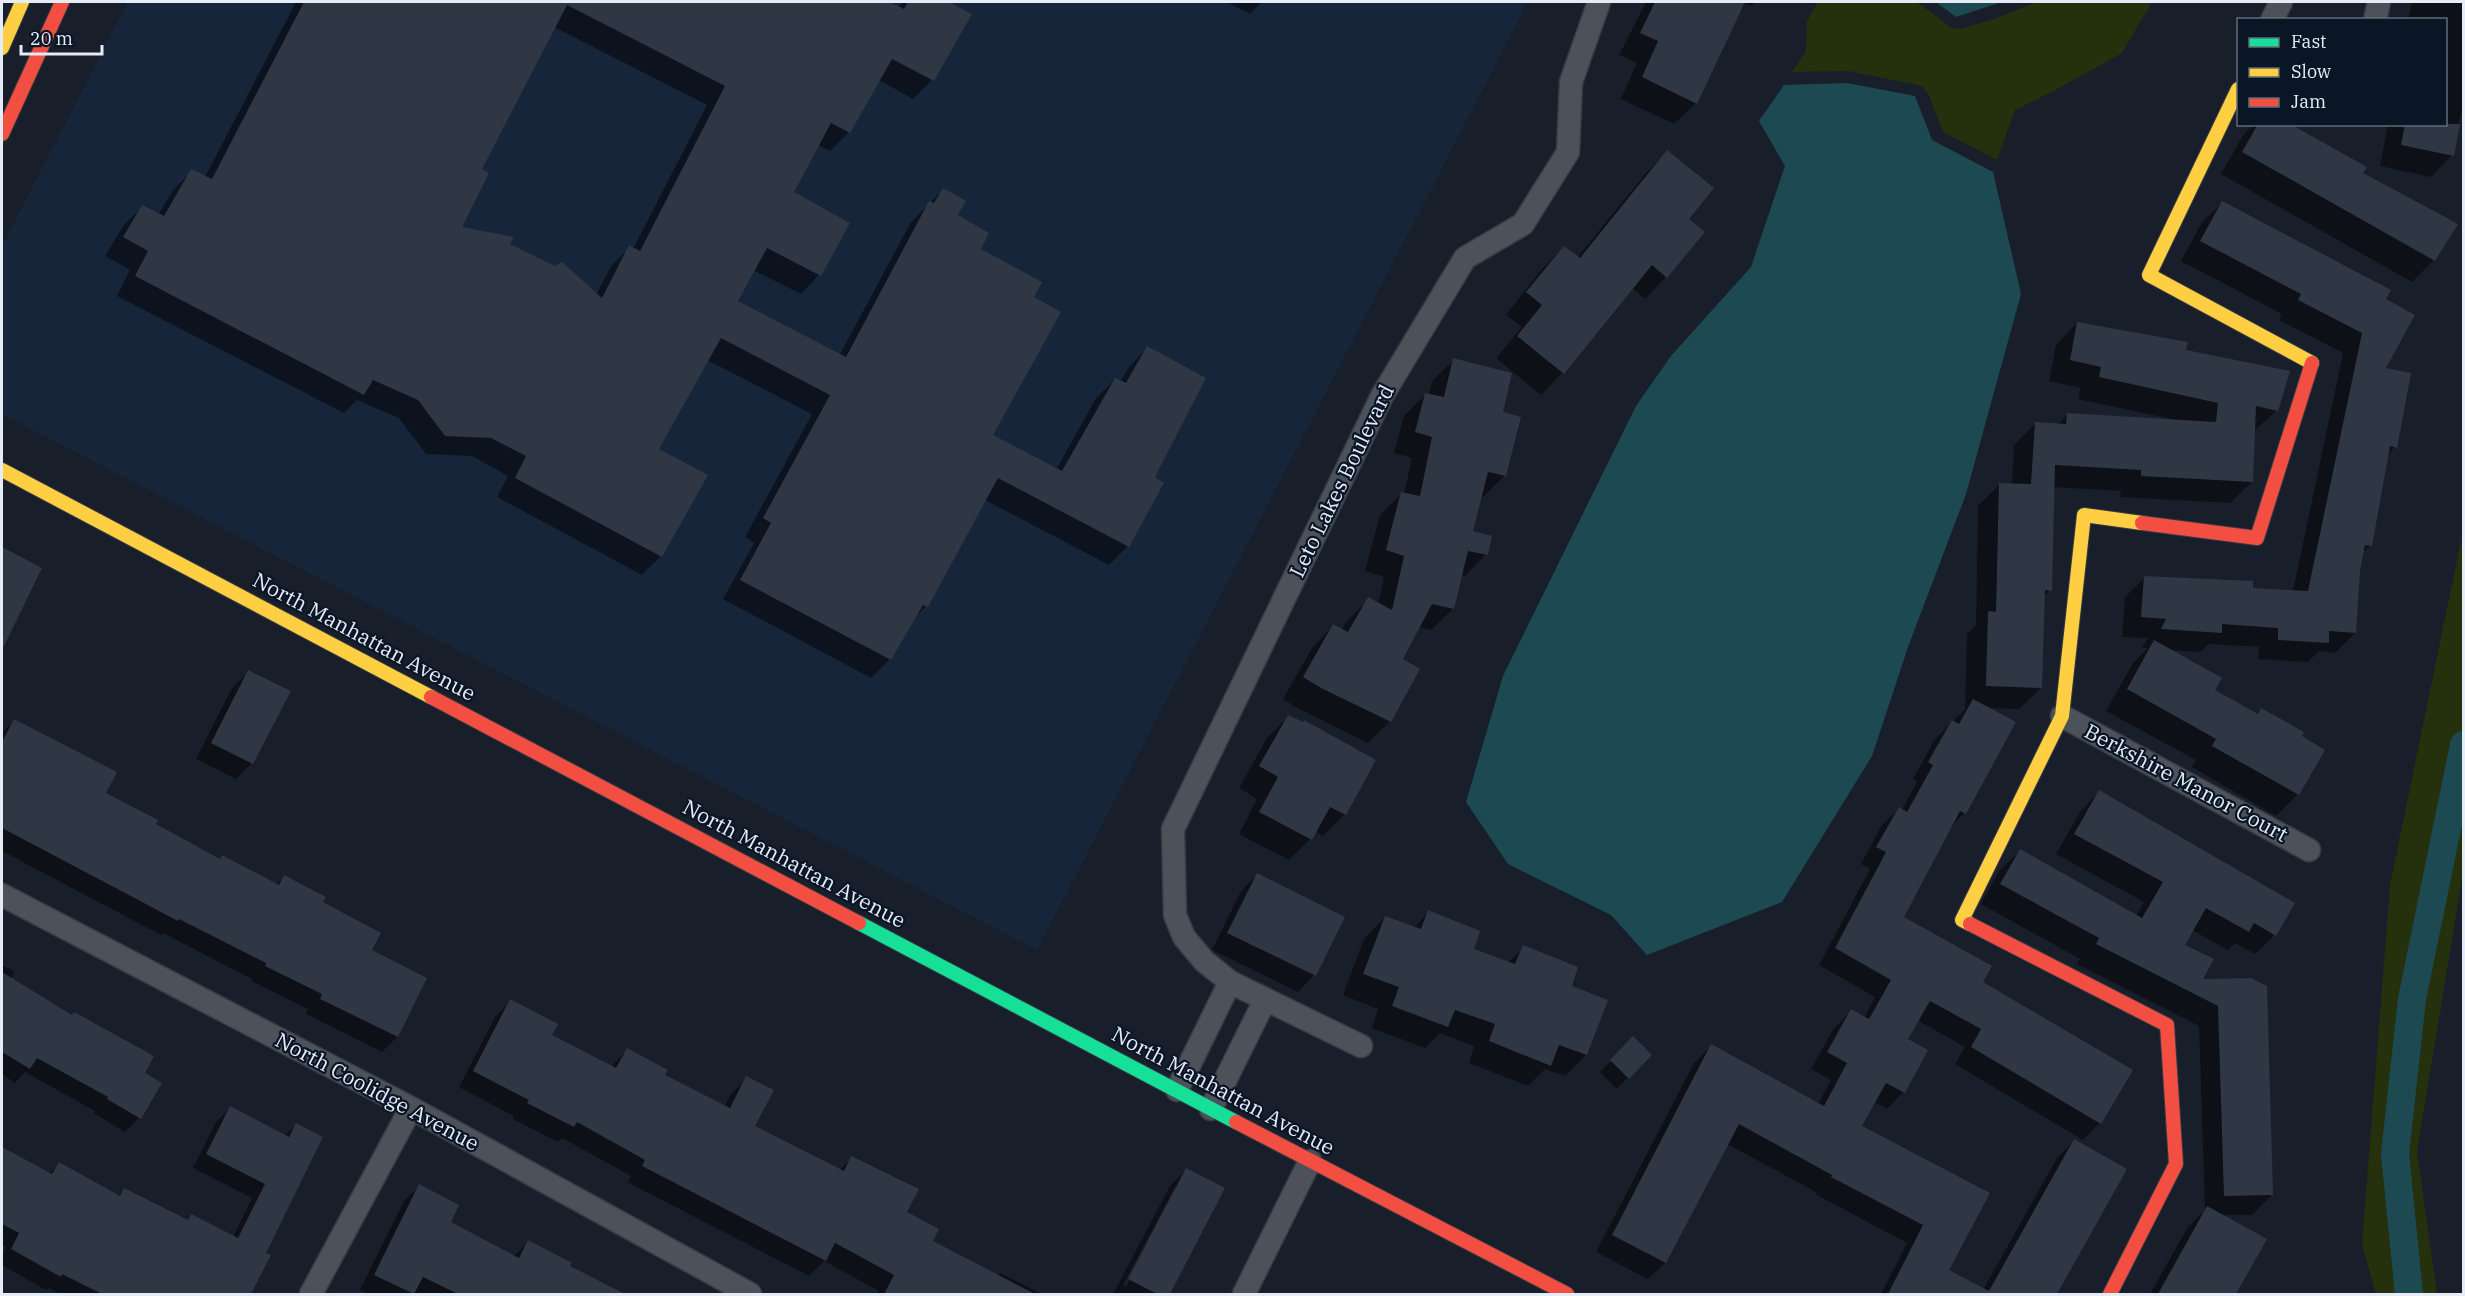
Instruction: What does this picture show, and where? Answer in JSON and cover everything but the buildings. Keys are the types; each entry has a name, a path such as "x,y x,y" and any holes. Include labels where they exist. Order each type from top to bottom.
{"street":[{"path":"2,48 22,2"},
{"path":"2,134 62,2"},
{"name":"Leto Lakes Boulevard","path":"1361,1046 1230,982 1204,961 1184,937 1174,915 1173,829 1382,396 1465,258 1523,224 1568,152 1571,82 1599,2"},
{"path":"2273,18 2281,2"},
{"path":"2375,18 2379,2"},
{"name":"Berkshire Manor Court","path":"2110,1294 2176,1164 2166,1024 1962,920 2062,716 2084,515 2257,538 2312,362 2149,275 2237,91"},
{"name":"North Manhattan Avenue","path":"2,470 1211,1109 1567,1294"},
{"name":"Berkshire Manor Court","path":"2062,716 2309,850"},
{"name":"North Coolidge Avenue","path":"2,895 411,1108 750,1294"},
{"path":"1176,1090 1230,982"},
{"path":"1211,1109 1265,1000"},
{"path":"311,1294 411,1108"},
{"path":"1244,1294 1310,1161"}],"shaded area":[{"path":"128,2 1528,2 1037,950 2,414 2,246"},
{"path":"1818,2 1917,2 1952,28 1961,29 2037,2 2152,2 2122,53 2015,110 1997,160 1943,132 1928,93 1922,86 1849,71 1792,72 1806,52 1807,21"},
{"path":"1936,2 2002,2 1956,17"},
{"path":"1847,83 1915,96 1932,140 1993,172 2021,294 1966,494 1908,647 1872,756 1782,902 1647,955 1611,915 1508,864 1466,802 1503,676 1636,406 1671,356 1751,267 1785,166 1759,121 1784,85"},
{"path":"2463,531 2463,872 2417,1152 2437,1294 2376,1294 2362,1244 2390,885"}],"waterway":[{"path":"2409,1294 2395,1154 2412,999 2464,745"}],"traffic: fast":[{"path":"859,923 1236,1122"}],"traffic: slow":[{"path":"2,48 22,2"},
{"path":"2237,91 2149,275 2312,363"},
{"path":"2,470 431,697"},
{"path":"1970,924 1962,920 2062,716 2084,515 2142,523"}],"traffic: jam":[{"path":"2,134 62,2"},
{"path":"2142,523 2257,538 2312,363"},
{"path":"431,697 859,923"},
{"path":"1970,924 2167,1025 2176,1164 2110,1294"},
{"path":"1236,1122 1567,1294"}]}
